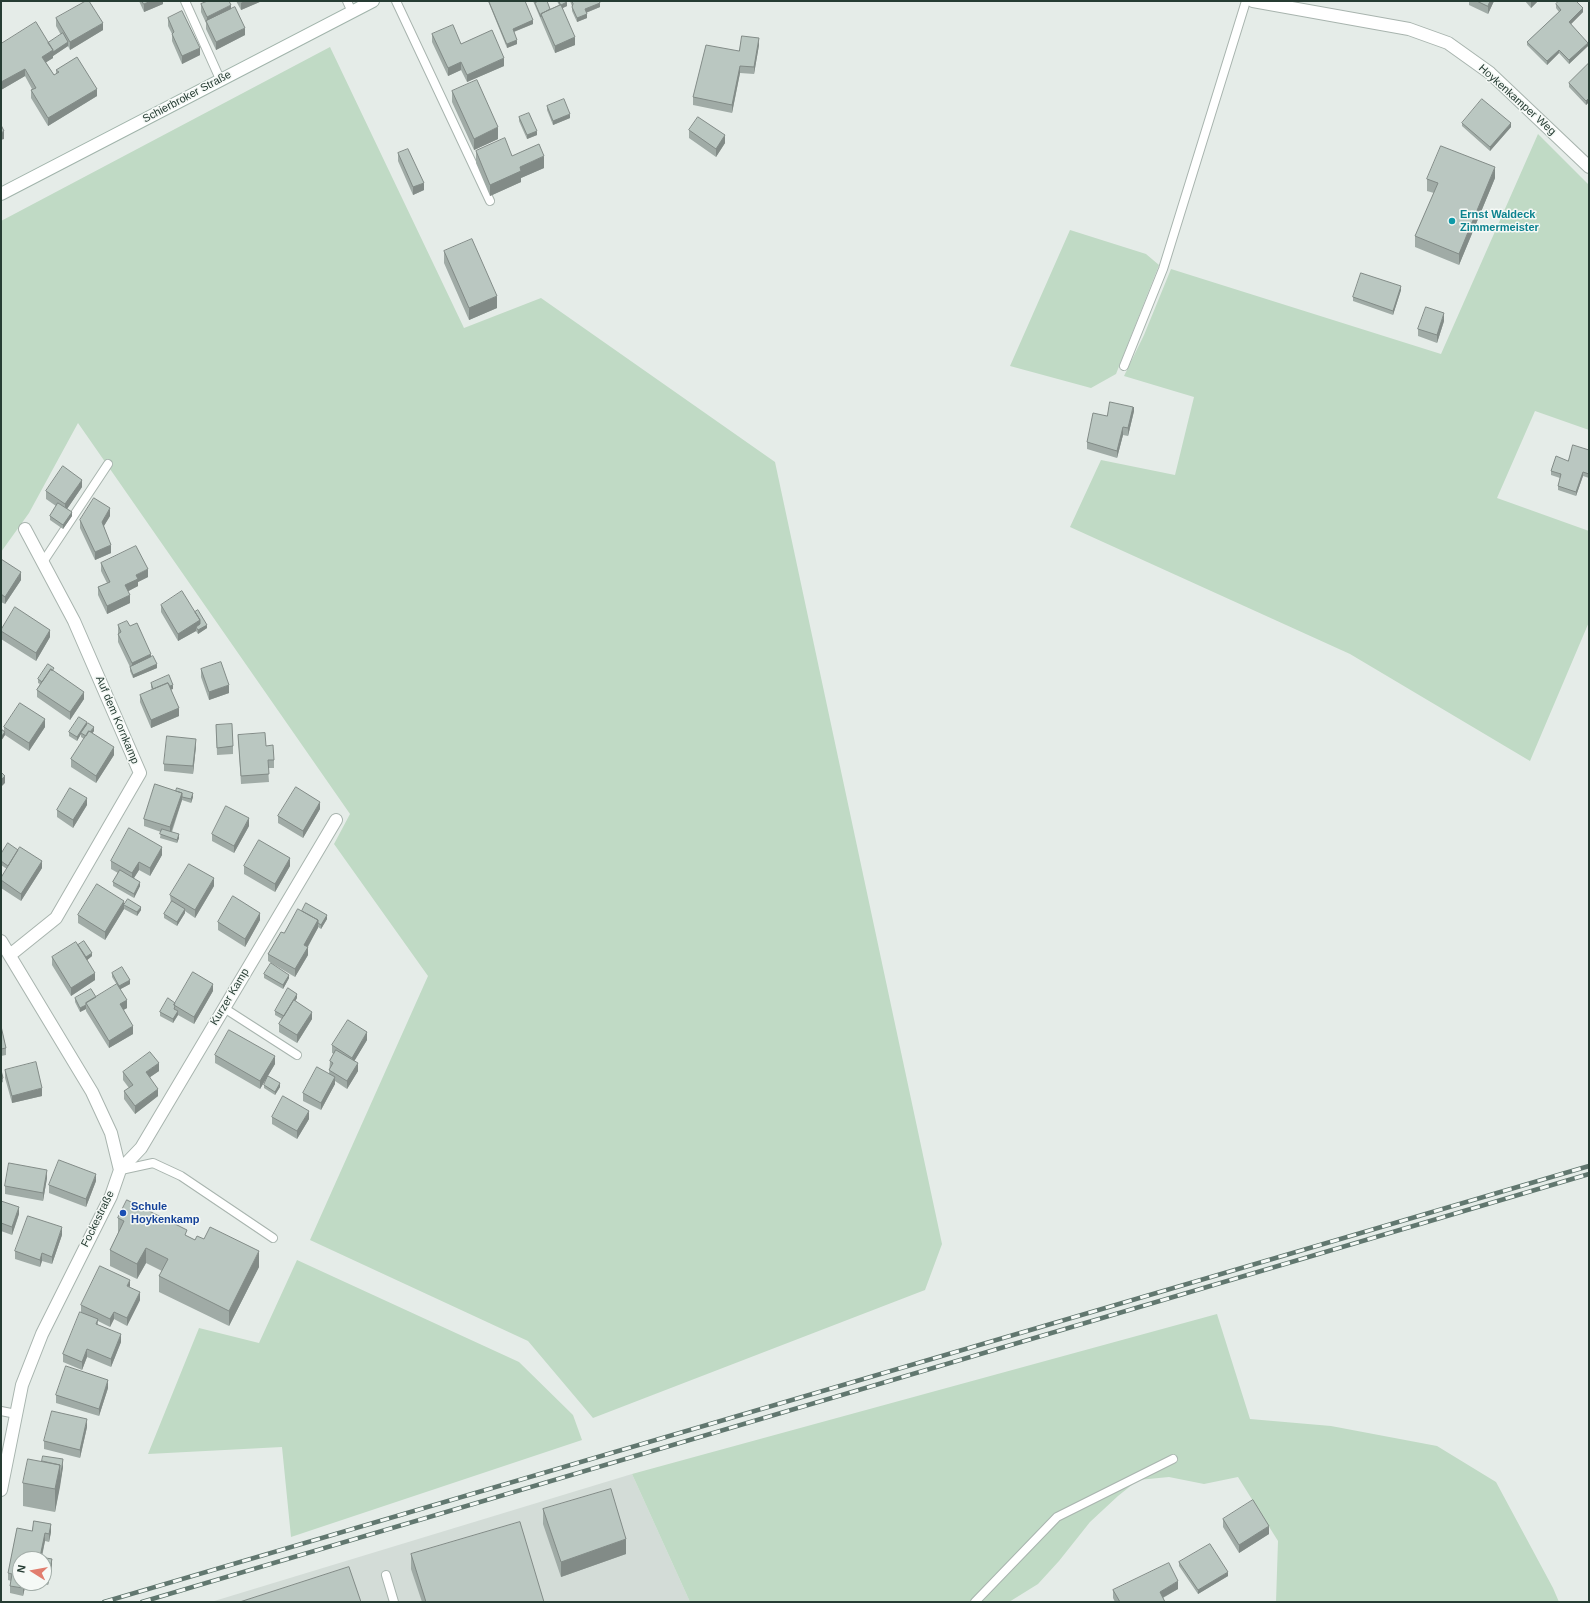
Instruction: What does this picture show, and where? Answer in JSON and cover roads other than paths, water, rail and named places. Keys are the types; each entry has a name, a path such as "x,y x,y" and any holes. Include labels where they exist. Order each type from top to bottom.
{"street":[{"name":"Schierbroker Straße","path":"1,194 220,79 349,6 373,1"},
{"name":"Hoykenkamper Weg","path":"1253,1 1409,28 1448,43 1490,73 1589,167"},
{"name":"Auf dem Kornkamp","path":"10,955 56,918 140,773 74,621 25,529"},
{"name":"Kurzer Kamp","path":"120,1170 141,1148 336,820"},
{"path":"1,941 92,1092 111,1134 120,1170"},
{"name":"Fockestraße","path":"1,1490 22,1385 42,1334 112,1196 120,1170"}],"lane":[{"path":"185,1 220,79"},
{"path":"396,1 490,201"},
{"path":"1124,366 1163,269 1246,1"},
{"path":"43,562 108,464"},
{"path":"224,1008 297,1055"},
{"path":"120,1170 153,1163 181,1176 273,1238"},
{"path":"1,1411 16,1414"},
{"path":"975,1602 1057,1517 1173,1459"},
{"path":"386,1575 394,1602"}],"railway":[{"path":"104,1602 1589,1166"},
{"path":"142,1602 1589,1174"}],"place":[{"name":"Ernst Waldeck Zimmermeister","path":"1452,221"},
{"name":"Schule Hoykenkamp","path":"123,1213"}]}
